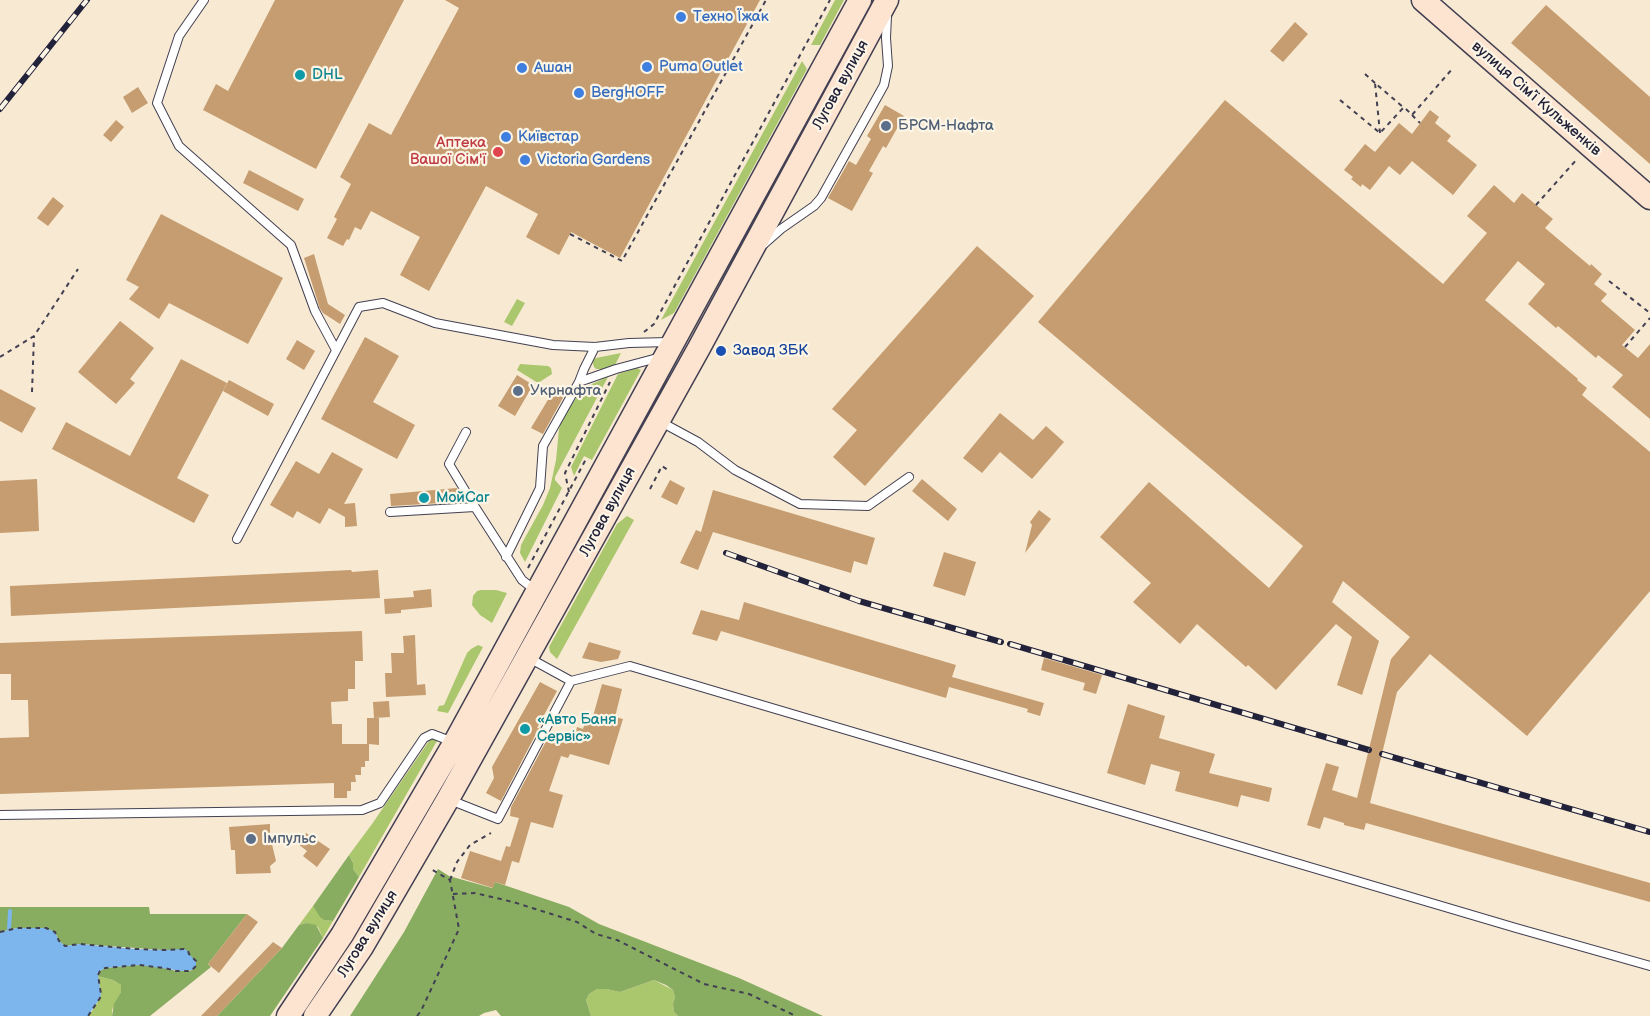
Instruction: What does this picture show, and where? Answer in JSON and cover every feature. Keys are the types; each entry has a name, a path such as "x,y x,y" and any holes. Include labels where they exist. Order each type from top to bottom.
{"main road":[{"name":"Лугова вулиця","path":"288,1016 342,935 455,742 860,0"},
{"name":"Лугова вулиця","path":"315,1016 362,947 528,658 888,0"},
{"name":"вулиця Сімʼї Кульженків","path":"1423,0 1650,198"}],"lane":[{"path":"204,0 178,36 157,103 179,146 291,245 315,311 336,350"},
{"path":"745,261 781,229 807,212 821,198 884,85 888,66 886,38 888,0"},
{"path":"237,539 359,307 383,303 435,323 553,345 595,347 629,343 669,349"},
{"path":"506,557 540,488 543,446 579,382 595,347"},
{"path":"579,382 669,349"},
{"path":"658,420 698,442 735,470 800,504 868,506 909,477"},
{"path":"466,432 449,464 506,557 522,580 537,591"},
{"path":"390,512 475,507"},
{"path":"528,658 571,681 630,666 1504,925 1650,966"},
{"path":"448,799 498,819 571,681"},
{"path":"0,816 362,810 380,803 424,738 432,734 455,742"}],"path":[{"path":"570,234 622,261 766,0"},
{"path":"629,343 654,324 830,0"},
{"path":"1412,115 1453,68"},
{"path":"1365,74 1420,123"},
{"path":"1375,83 1380,133"},
{"path":"1340,100 1380,133"},
{"path":"1380,133 1404,107"},
{"path":"1536,205 1588,145"},
{"path":"0,357 34,336 78,269"},
{"path":"1610,281 1650,314"},
{"path":"1625,347 1650,318"},
{"path":"32,392 34,336"},
{"path":"569,492 565,473 616,369"},
{"path":"575,481 586,459"},
{"path":"650,489 662,466 668,470"},
{"path":"417,1016 459,929 450,880 457,862 470,845 491,833"},
{"path":"431,869 450,880"},
{"path":"453,894 475,893 577,922 596,934 617,940 704,984 749,994 796,1016"},
{"path":"0,932 16,928 46,928 55,932 64,946 80,944 136,949 184,949 196,961 196,966 188,971 139,964 105,968 98,975 100,998 88,1016"}],"green space":[{"path":"835,0 844,0 820,45 811,45"},
{"path":"802,61 807,69 674,313 661,320"},
{"path":"517,299 525,303 512,326 504,322"},
{"path":"621,353 615,365 602,369 594,367 592,361 596,358"},
{"path":"520,364 548,366 552,374 538,383 517,370"},
{"path":"637,368 641,370 592,460 584,456 574,476 571,467 618,374"},
{"path":"608,377 555,477 562,488 525,562 520,553 521,545 550,488 561,423 579,394 592,384"},
{"path":"627,516 634,520 557,659 550,652 549,647 617,524"},
{"path":"481,590 507,593 492,623 480,615 472,605 473,596"},
{"path":"478,645 483,647 448,713 437,711 439,706 444,705 467,653"},
{"path":"431,738 437,741 359,877 353,869 349,855"},
{"path":"349,855 353,869 359,877 333,921 324,920 313,906"},
{"path":"438,869 449,876 492,888 495,882 569,907 599,924 739,978 823,1016 678,1016 674,1012 673,990 654,980 620,992 597,989 589,994 586,1000 591,1016 501,1016 496,1010 479,1016 350,1016 404,932"},
{"path":"313,906 324,920 333,921 323,938 318,927 306,923 299,925"},
{"path":"0,907 149,907 150,914 247,914 208,964 211,967 150,1016 112,1016 114,1004 121,992 121,985 113,980 97,976 100,971 105,968 139,965 188,971 192,970 196,961 164,950 80,944 65,946 59,941 55,932 46,928 17,928 0,932"},
{"path":"306,923 316,925 323,938 270,1016 217,1016 282,948 299,925"},
{"path":"97,976 113,980 121,985 121,992 112,1010 112,1016 88,1016 101,994"},
{"path":"654,980 673,990 674,1012 678,1016 591,1016 586,1000 589,994 597,989 620,992"}],"water":[{"path":"17,928 46,928 55,932 59,941 65,946 80,944 136,949 184,949 196,961 196,966 192,970 182,971 139,965 105,968 98,975 100,998 88,1016 0,1016 0,932"}],"building":[{"name":"DHL","path":"275,0 404,0 316,169 203,110 216,84 228,91"},
{"name":"Victoria Gardens","path":"445,0 760,0 620,258 571,232 559,255 526,237 538,214 486,186 429,291 400,275 420,237 371,211 361,230 355,227 349,240 347,239 343,246 327,238 337,219 334,217 351,184 340,177 369,123 391,135 459,8"},
{"path":"1546,5 1650,97 1650,164 1511,43"},
{"path":"1295,22 1308,34 1283,62 1270,51"},
{"path":"138,87 148,103 132,113 123,97"},
{"path":"1225,100 1443,284 1487,233 1467,216 1494,185 1514,203 1522,193 1553,219 1545,228 1602,274 1594,284 1607,294 1601,301 1635,330 1622,345 1638,358 1650,344 1650,419 1612,387 1623,375 1598,355 1596,358 1528,304 1545,284 1518,261 1485,300 1578,379 1587,388 1582,395 1650,452 1650,591 1527,736 1430,654 1397,692 1370,803 1650,883 1650,902 1366,823 1364,830 1324,817 1320,829 1307,825 1326,763 1339,767 1332,790 1357,798 1391,659 1410,637 1343,581 1332,602 1379,641 1362,695 1337,685 1352,637 1336,624 1276,690 1197,624 1180,644 1133,602 1151,583 1100,537 1149,482 1269,588 1303,546 1038,322"},
{"path":"885,105 904,116 886,148 883,146 869,171 873,173 852,211 828,198 849,161 856,165 871,139 867,136"},
{"path":"1430,110 1439,117 1435,123 1451,136 1447,141 1477,165 1453,195 1412,161 1400,175 1389,166 1370,190 1362,184 1361,187 1351,179 1353,177 1344,170 1365,144 1375,152 1399,123 1412,134"},
{"path":"116,120 124,127 111,142 103,135"},
{"path":"249,170 304,199 298,211 243,183"},
{"path":"53,197 64,206 48,226 37,218"},
{"path":"161,214 283,278 248,344 169,303 159,319 129,299 139,287 126,280"},
{"path":"977,246 1034,296 865,486 833,457 857,430 832,409"},
{"path":"314,254 328,304 345,315 340,324 320,309 304,258"},
{"path":"120,321 154,348 130,379 135,383 116,404 78,372"},
{"path":"365,337 399,356 373,402 415,425 397,459 321,419"},
{"path":"297,340 315,351 304,370 286,359"},
{"path":"181,359 227,383 177,478 209,495 194,523 52,449 66,422 130,456"},
{"name":"Укрнафта","path":"517,375 533,385 515,416 498,406"},
{"path":"229,380 274,404 268,416 223,391"},
{"path":"555,388 565,394 543,434 531,428"},
{"path":"0,389 36,408 22,433 0,421"},
{"path":"1000,413 1033,440 1046,426 1064,442 1032,479 1000,452 982,473 963,458"},
{"path":"332,452 363,469 344,504 355,503 357,526 345,527 345,517 329,508 320,524 297,511 293,518 270,505 296,461 319,474"},
{"path":"37,479 39,531 0,533 0,481"},
{"path":"922,479 957,509 948,521 912,491"},
{"path":"670,480 685,488 677,505 661,497"},
{"name":"МойCar","path":"457,488 459,502 391,506 390,494"},
{"path":"713,490 875,538 867,565 854,561 851,573 713,532 698,570 680,563 696,530 701,532"},
{"path":"1039,510 1051,519 1025,553 1032,525 1030,522"},
{"path":"944,552 976,562 965,596 933,586"},
{"path":"351,570 352,572 378,570 380,598 11,616 10,586"},
{"path":"431,589 432,607 385,614 384,599 414,597 413,591"},
{"path":"744,602 956,665 952,677 1044,703 1040,716 1027,712 1028,709 949,687 946,698 721,631 717,641 692,634 701,610 739,620"},
{"path":"362,631 363,661 355,661 355,689 348,689 348,701 331,702 332,724 342,724 342,744 367,744 367,718 379,718 379,745 369,744 369,761 365,761 365,767 361,767 361,775 355,775 356,782 351,782 351,791 347,791 347,798 334,798 334,783 0,794 0,738 29,737 28,700 11,700 11,674 0,674 0,643"},
{"path":"415,635 417,685 425,684 426,695 386,697 385,673 392,673 391,653 404,653 403,636"},
{"path":"589,642 621,651 618,659 601,662 582,658"},
{"path":"1044,658 1102,675 1096,694 1083,690 1085,683 1041,670"},
{"name":"«Авто Баня Сервіс»","path":"540,682 557,691 501,801 486,793 494,778 492,767"},
{"path":"602,684 622,689 615,717 623,719 609,765 570,754 568,758 561,756 549,791 563,795 553,828 531,822 519,863 512,861 505,885 495,882 493,888 461,878 470,851 501,861 506,846 510,847 519,818 510,816 511,807 551,732 574,739 577,727 583,729 586,719 592,720"},
{"path":"389,701 390,717 374,718 373,702"},
{"path":"1128,704 1165,716 1159,738 1215,754 1209,773 1272,788 1269,802 1241,795 1238,807 1175,791 1180,772 1151,764 1145,785 1107,773"},
{"path":"270,824 270,836 276,861 270,866 271,873 236,874 235,850 231,850 229,827"},
{"path":"306,833 330,849 317,867 303,856 307,851 298,844"},
{"path":"247,914 258,922 219,973 208,964"},
{"path":"273,942 282,948 217,1016 201,1016"}],"waterway":[{"path":"9,929 10,911"}],"railway":[{"path":"0,109 87,0"},
{"path":"726,553 859,601 1001,642"},
{"path":"1010,644 1369,750"},
{"path":"1382,754 1650,832"}],"place":[{"name":"Техно Їжак","path":"681,17"},
{"name":"Puma Outlet","path":"647,67"},
{"name":"Ашан","path":"522,68"},
{"name":"DHL","path":"300,75"},
{"name":"BergHOFF","path":"579,93"},
{"name":"БРСМ-Нафта","path":"886,126"},
{"name":"Київстар","path":"506,137"},
{"name":"Аптека Вашої Сім'ї","path":"498,152"},
{"name":"Victoria Gardens","path":"525,160"},
{"name":"Завод ЗБК","path":"721,351"},
{"name":"Укрнафта","path":"518,391"},
{"name":"МойCar","path":"424,498"},
{"name":"«Авто Баня Сервіс»","path":"525,729"},
{"name":"Імпульс","path":"251,839"}]}
